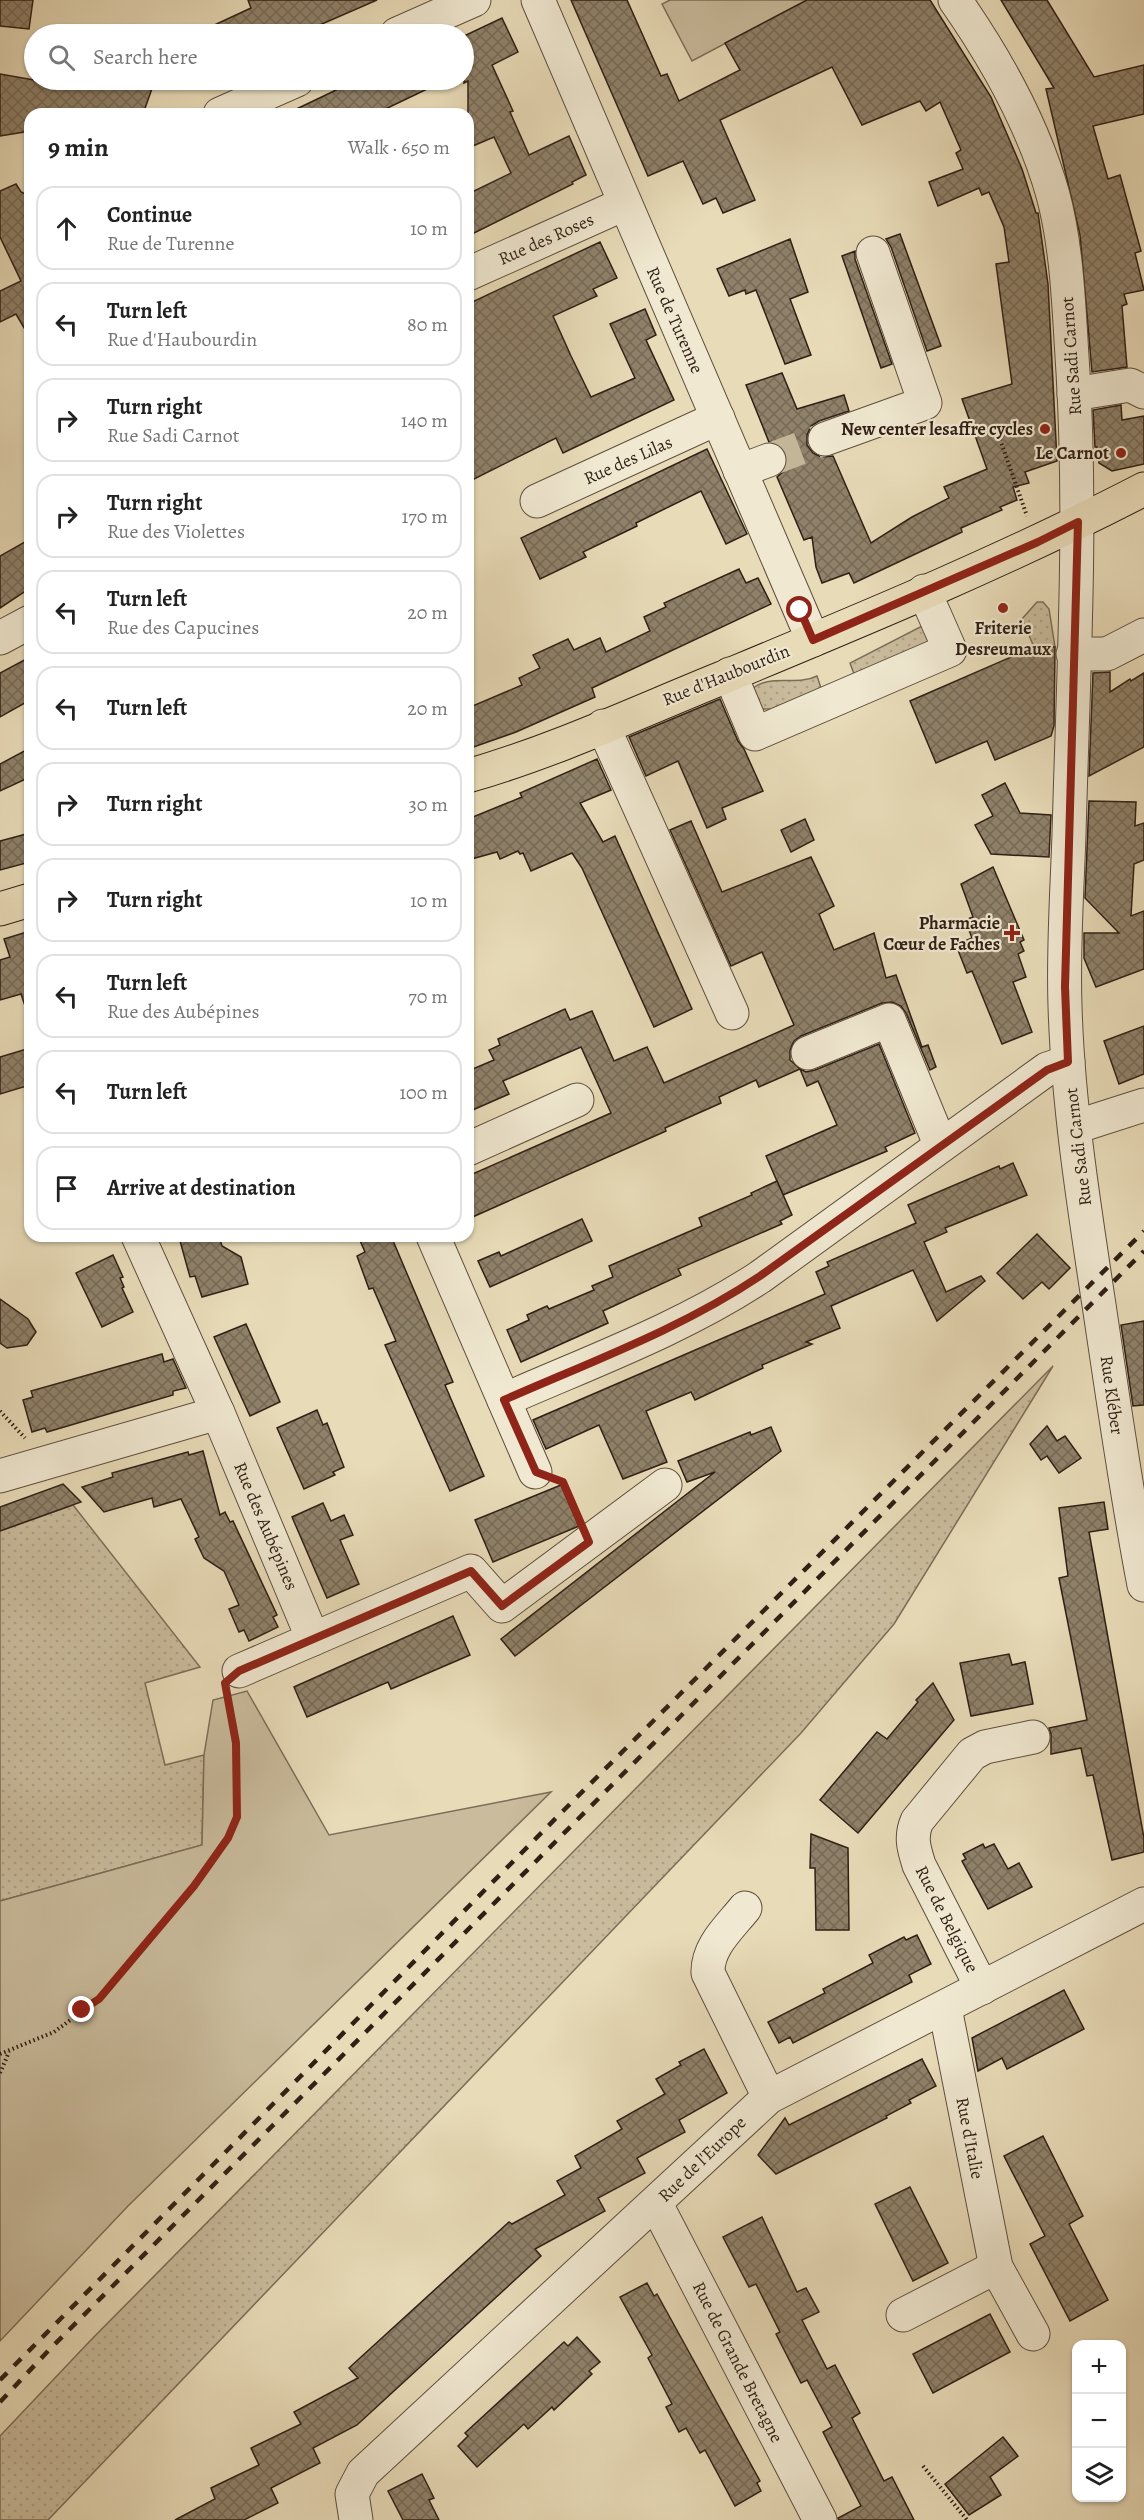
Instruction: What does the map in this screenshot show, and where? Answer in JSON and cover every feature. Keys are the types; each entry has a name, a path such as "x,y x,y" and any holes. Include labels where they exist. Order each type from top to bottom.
{"main road":[{"name":"Rue d'Haubourdin","path":"474,774 517,760 603,726 813,640 1078,522 1144,489"},
{"path":"0,909 24,902"}],"street":[{"path":"420,24 474,0"},
{"name":"Rue de Turenne","path":"538,0 718,418 755,465 813,640"},
{"name":"Rue Sadi Carnot","path":"955,0 1016,100 1032,133 1045,169 1061,234 1074,394 1078,522 1065,987 1068,1062 1089,1240"},
{"path":"234,108 274,90"},
{"name":"Rue des Roses","path":"474,271 624,204"},
{"path":"825,439 925,403 873,253"},
{"path":"1074,394 1130,385 1144,392"},
{"name":"Rue des Lilas","path":"537,501 718,418"},
{"path":"730,674 755,734 950,650 924,591"},
{"path":"0,638 24,625"},
{"path":"1073,654 1107,654 1144,635"},
{"path":"603,726 732,1013"},
{"path":"808,1053 889,1020 940,1144"},
{"path":"504,1400 720,1303 940,1144 1047,1070 1068,1062"},
{"path":"474,1146 577,1100"},
{"path":"1075,1127 1144,1105"},
{"name":"Rue Kléber","path":"1089,1240 1120,1452 1144,1585"},
{"name":"Rue des Aubépines","path":"141,1242 218,1413 313,1639"},
{"path":"436,1242 536,1472"},
{"path":"0,1476 218,1413"},
{"path":"239,1671 471,1571 502,1606 665,1485"},
{"name":"Rue de Belgique","path":"982,1988 919,1865 913,1844 913,1832 917,1821 972,1754 985,1747 1033,1737"},
{"name":"Rue de l'Europe","path":"356,2520 352,2507 352,2494 363,2473 769,2097 1144,1904"},
{"path":"745,1908 711,1951 708,1973 769,2097"},
{"name":"Rue d'Italie","path":"945,2008 996,2267 1033,2334"},
{"name":"Rue de Grande Bretagne","path":"656,2204 812,2517"},
{"path":"903,2315 996,2267"}],"path":[{"path":"997,431 1029,523"},
{"path":"0,1411 30,1444 37,1466"},
{"path":"536,1472 563,1482 589,1542"},
{"path":"0,2054 10,2052 54,2032 99,1999 194,1886 228,1838 237,1817 238,1784 236,1743 225,1683 239,1671"},
{"path":"0,2073 10,2052"},
{"path":"923,2466 967,2520"}],"shaded area":[{"path":"670,0 807,0 692,61 662,4"},
{"path":"1037,602 1043,602 1049,609 1055,647 1034,647 1022,619"},
{"path":"926,624 933,640 854,674 850,663"},
{"path":"817,676 821,688 772,709 762,709 750,691 765,682 809,679"},
{"path":"1053,1366 894,1624 801,1733 48,2520 0,2520 0,2436 89,2342"},
{"path":"73,1505 200,1667 145,1683 165,1765 204,1755 202,1845 0,1901 0,1531"},
{"path":"247,1691 329,1835 551,1792 128,2206 0,2341 0,1901 202,1845 204,1755 213,1700"}],"building":[{"path":"0,0 33,0 30,24 24,24 24,28 0,26"},
{"path":"248,0 377,0 322,24 217,24 251,8"},
{"path":"571,0 627,0 661,76 667,74 679,101 740,70 725,43 807,0 930,0 991,97 1022,169 1036,213 1038,213 1048,284 1057,461 1025,472 1029,483 1013,487 1017,500 1000,507 1002,510 961,528 962,532 854,583 849,573 822,583 816,567 812,537 804,540 777,477 784,471 787,464 786,453 780,445 769,442 746,385 782,373 797,409 844,395 849,411 811,426 807,435 807,445 813,453 821,457 833,456 871,543 912,517 949,498 944,487 987,469 962,399 1012,384 996,264 1009,262 1004,227 989,192 982,195 979,188 938,206 929,182 963,169 956,153 961,150 940,102 926,111 920,101 862,125 832,67 720,120 755,200 723,213 716,198 703,204 683,161 648,176"},
{"path":"1001,0 1047,0 1094,77 1144,65 1144,114 1093,126 1108,179 1120,175 1141,251 1135,253 1144,290 1124,294 1127,304 1122,306 1127,367 1092,372 1080,235 1046,89 1054,88"},
{"path":"502,18 518,52 492,65 513,111 510,112 529,155 569,136 586,175 572,182 573,184 474,233 474,191 511,173 494,137 474,145 474,108 468,108 468,90 474,90 474,31"},
{"path":"0,74 24,78 24,90 151,90 145,108 24,108 24,132 0,136"},
{"path":"336,90 425,90 388,108 299,108"},
{"path":"16,184 24,193 24,328 16,314 0,322 0,291 21,281 0,237 0,191"},
{"path":"900,234 941,346 927,351 891,247 886,239"},
{"path":"790,239 808,292 790,299 811,355 785,364 756,290 746,294 745,290 729,296 717,269"},
{"path":"600,242 617,278 593,289 597,296 553,316 571,356 591,397 635,378 610,324 645,309 656,335 646,340 674,400 563,453 556,438 474,479 474,301"},
{"path":"855,251 855,259 892,364 881,368 842,256"},
{"path":"1121,405 1122,420 1144,416 1144,464 1112,471 1099,463 1097,447 1095,447 1093,410"},
{"path":"707,449 747,534 726,544 701,491 636,523 637,526 583,552 586,557 540,579 521,538"},
{"path":"24,542 24,592 0,608 0,556"},
{"path":"739,569 746,583 758,578 771,604 592,688 595,697 516,732 474,747 474,705 522,685 519,678 540,668 533,655 568,639 574,650 600,638 606,652 650,631 644,617 666,607 664,603"},
{"path":"1034,647 1055,647 1054,726 1051,736 995,760 987,741 936,763 910,701"},
{"path":"24,660 24,703 0,717 0,673"},
{"path":"1110,672 1110,692 1144,673 1144,747 1089,776 1093,673"},
{"path":"720,699 763,791 722,808 726,819 707,828 678,761 646,776 629,737"},
{"path":"24,751 24,780 0,791 0,764"},
{"path":"597,759 611,790 580,803 603,842 615,836 692,1009 654,1027 582,868 572,853 531,871 523,853 520,854 518,851 500,859 497,852 474,858 474,817 522,797 520,793"},
{"path":"1005,783 1020,813 1051,815 1049,857 991,854 975,825 993,816 982,795"},
{"path":"1089,801 1136,802 1135,826 1144,823 1144,860 1134,864 1131,916 1144,911 1144,969 1096,987 1084,958 1084,933 1119,933 1085,898"},
{"path":"805,819 814,840 791,852 781,830"},
{"path":"691,821 722,892 811,857 834,906 819,914 834,950 874,933 886,978 896,975 922,1047 928,1045 936,1067 930,1070 901,1006 892,1002 882,1003 801,1036 794,1041 790,1050 790,1060 800,1069 759,1087 756,1080 719,1097 721,1103 665,1128 666,1131 474,1216 474,1173 611,1113 581,1047 503,1081 509,1094 474,1109 474,1068 494,1060 489,1050 500,1045 498,1039 565,1009 570,1020 592,1011 614,1061 647,1047 664,1083 794,1025 762,952 731,966 670,830"},
{"path":"24,835 24,864 0,870 0,841"},
{"path":"993,867 1024,940 1020,942 1024,951 1018,954 1026,977 1013,982 1032,1032 1002,1044 972,971 967,973 956,945 972,938 965,920 973,917 961,884"},
{"path":"24,933 24,1003 21,994 0,1000 0,960 10,957 4,939"},
{"path":"1144,1026 1144,1074 1119,1084 1104,1041"},
{"path":"879,1044 915,1133 885,1147 887,1151 783,1195 766,1156 837,1125 818,1081 807,1086 800,1069 806,1072 815,1070"},
{"path":"24,1050 24,1087 0,1094 0,1057"},
{"path":"1013,1163 1027,1195 945,1228 947,1232 924,1242 946,1292 981,1276 985,1281 937,1321 913,1270 831,1306 840,1328 806,1342 812,1344 762,1365 763,1368 695,1400 691,1392 646,1411 667,1462 623,1479 599,1425 546,1449 533,1420 825,1294 816,1272 829,1266 827,1262 916,1223 908,1205 999,1166 1000,1169"},
{"path":"777,1181 792,1215 780,1221 782,1224 678,1269 681,1275 603,1311 608,1323 521,1362 507,1330 529,1320 527,1315 547,1306 549,1309 594,1290 592,1286 613,1277 609,1266 702,1226 699,1218 752,1195 751,1193"},
{"path":"582,1219 592,1241 490,1287 478,1261 499,1252 501,1256"},
{"path":"1037,1234 1070,1268 1049,1289 1042,1282 1023,1299 997,1273"},
{"path":"180,1242 221,1242 222,1246 241,1257 248,1284 202,1297 195,1276 190,1277"},
{"path":"361,1242 394,1242 453,1382 445,1385 484,1476 450,1491 385,1345 396,1341 373,1288 369,1289 357,1256 365,1252"},
{"path":"113,1255 123,1277 120,1278 124,1287 122,1288 133,1312 102,1327 76,1273"},
{"path":"0,1299 28,1319 36,1332 27,1345 7,1348 0,1343"},
{"path":"1144,1321 1144,1405 1133,1406 1121,1325"},
{"path":"246,1324 280,1402 250,1416 214,1337"},
{"path":"162,1354 164,1362 173,1359 186,1388 173,1391 173,1395 47,1432 45,1428 32,1432 23,1400 33,1397 31,1391"},
{"path":"317,1410 323,1425 327,1423 344,1467 333,1472 335,1475 304,1489 277,1428"},
{"path":"1047,1426 1057,1441 1065,1436 1081,1458 1059,1473 1047,1456 1041,1460 1030,1444"},
{"path":"771,1427 781,1451 515,1656 501,1639 715,1472 687,1482 678,1461 750,1432 751,1435"},
{"path":"203,1451 220,1515 225,1512 230,1522 233,1521 277,1615 273,1617 278,1627 249,1641 244,1630 239,1632 229,1609 239,1605 224,1571 204,1558 195,1539 199,1537 181,1499 154,1507 152,1498 104,1512 82,1487 113,1477 112,1473 188,1452 189,1455"},
{"path":"63,1484 81,1502 0,1531 0,1507"},
{"path":"561,1485 579,1526 493,1562 475,1520"},
{"path":"1104,1502 1108,1529 1089,1532 1144,1838 1144,1852 1112,1860 1093,1775 1087,1776 1081,1748 1051,1754 1049,1728 1087,1720 1059,1578 1068,1576 1059,1508"},
{"path":"323,1503 331,1521 344,1515 353,1535 340,1540 359,1584 327,1598 292,1517"},
{"path":"453,1616 470,1655 391,1689 388,1682 307,1717 294,1687"},
{"path":"1009,1654 1012,1665 1025,1662 1033,1704 971,1716 960,1663"},
{"path":"933,1683 954,1720 858,1833 820,1800 877,1732 887,1739 918,1702 916,1700"},
{"path":"811,1834 848,1848 849,1930 816,1930 815,1868 810,1868"},
{"path":"983,1844 985,1848 994,1844 1008,1869 1019,1863 1032,1887 988,1909 962,1861 966,1859 963,1854"},
{"path":"917,1935 931,1964 909,1975 912,1982 793,2043 790,2037 779,2043 768,2022 825,1993 823,1989 873,1963 869,1955 904,1937 906,1940"},
{"path":"1064,1990 1084,2029 1007,2069 1002,2058 978,2071 972,2038"},
{"path":"704,2049 727,2093 679,2120 685,2132 637,2158 645,2173 598,2198 605,2211 535,2249 541,2256 357,2425 313,2448 320,2463 271,2488 278,2503 244,2520 175,2520 215,2499 211,2488 259,2465 251,2448 301,2424 294,2412 358,2378 349,2368 509,2222 512,2224 565,2195 557,2181 581,2168 575,2156 622,2129 617,2121 665,2094 656,2079 681,2065 679,2062"},
{"path":"922,2059 936,2086 909,2100 911,2103 886,2116 887,2118 776,2174 758,2155 785,2118 789,2125"},
{"path":"1043,2136 1083,2216 1069,2224 1108,2300 1070,2321 1030,2244 1045,2236 1004,2156"},
{"path":"910,2187 948,2263 913,2281 875,2204"},
{"path":"762,2217 797,2292 806,2288 819,2312 802,2320 827,2369 835,2365 860,2413 852,2418 884,2481 892,2477 914,2520 839,2520 838,2518 861,2506 823,2432 832,2427 807,2380 801,2383 776,2334 780,2332 756,2284 749,2287 723,2237"},
{"path":"647,2283 654,2296 657,2294 760,2481 757,2483 761,2491 735,2506 705,2450 700,2453 686,2428 679,2432 666,2407 672,2404 648,2358 652,2355 620,2297"},
{"path":"990,2314 1010,2352 933,2393 913,2354"},
{"path":"577,2337 600,2362 589,2371 592,2374 554,2410 552,2407 528,2429 524,2424 477,2467 458,2446 468,2436 465,2433 564,2342 568,2346"},
{"path":"1003,2437 1018,2456 990,2477 1001,2495 969,2515 945,2484"},
{"path":"422,2474 434,2498 429,2500 439,2520 403,2520 388,2491"}],"tunnel":[{"path":"769,460 825,439"}],"railway":[{"path":"0,2380 564,1810 1144,1231"},
{"path":"0,2402 49,2350 1144,1251"}],"place":[{"name":"New center lesaffre cycles","path":"1045,429"},
{"name":"Le Carnot","path":"1121,453"},
{"name":"Friterie Desreumaux","path":"1003,608"},
{"name":"Pharmacie Cœur de Faches","path":"1012,933"}],"route":[{"path":"82,2010 99,1999 194,1886 228,1838 237,1817 238,1784 236,1743 225,1683 239,1671 471,1571 502,1606 589,1542 563,1482 536,1472 504,1400 700,1314 720,1303 940,1144 1047,1070 1068,1062 1065,987 1078,522 1038,542 813,640 800,610"}]}
